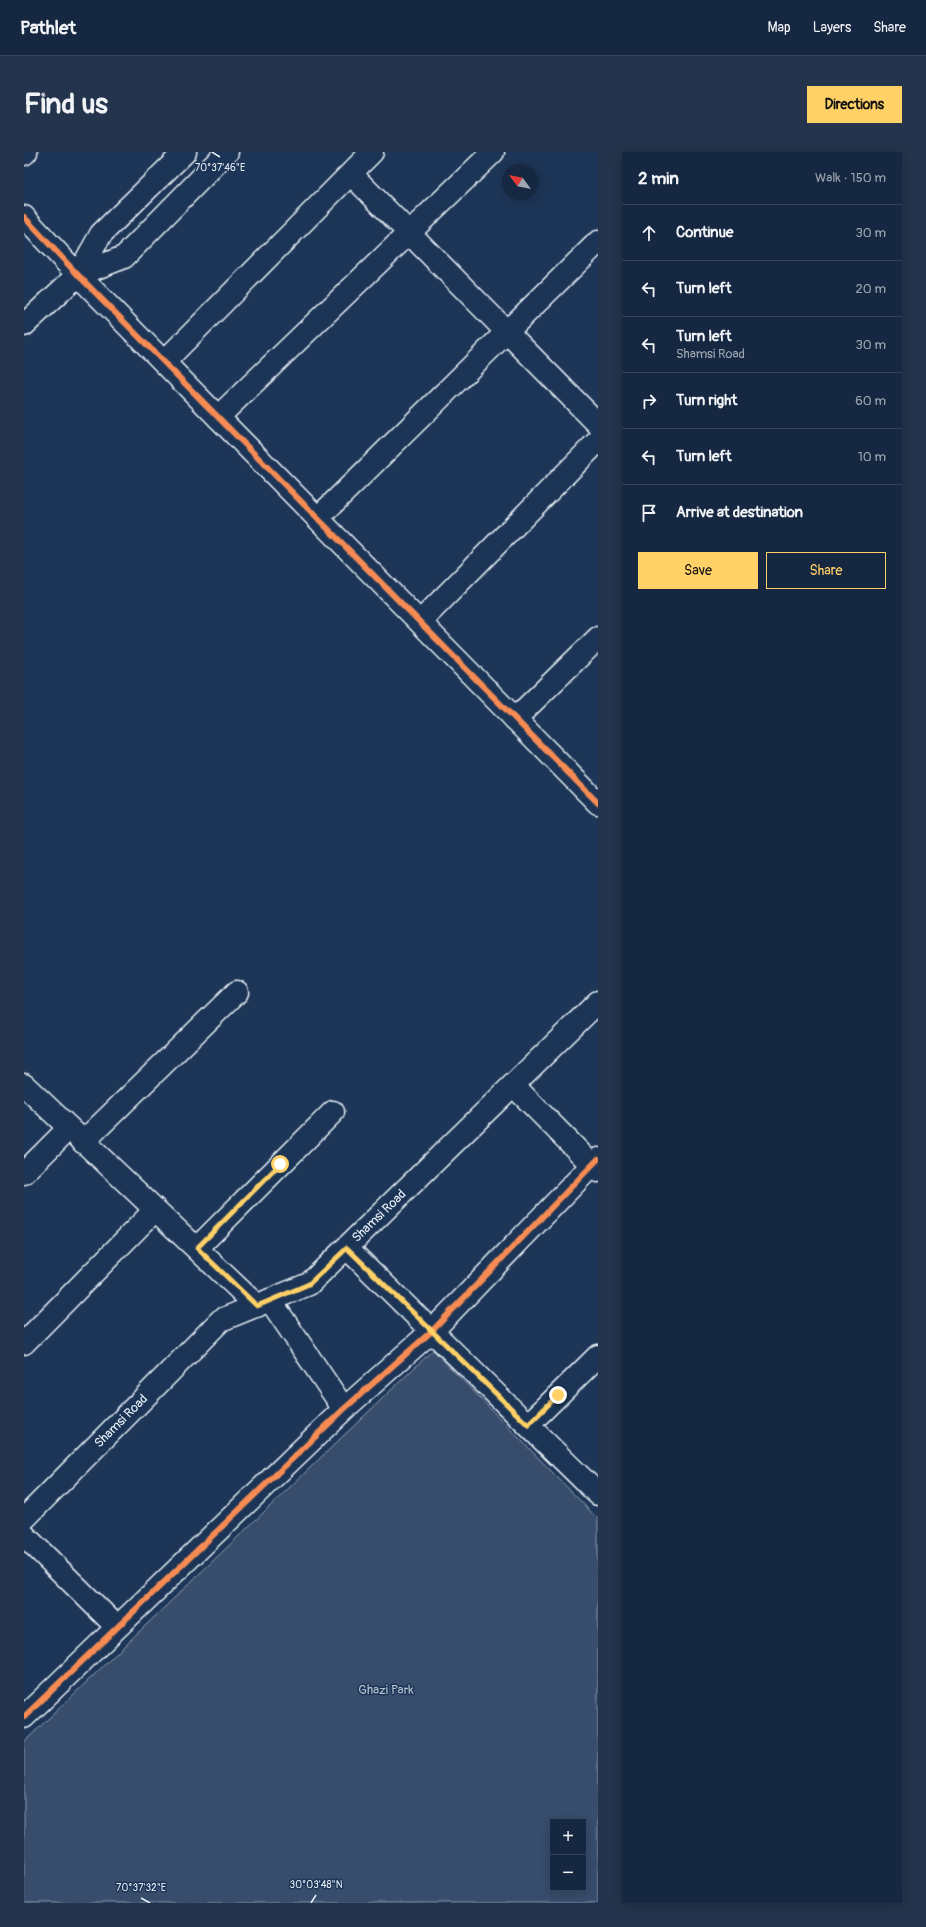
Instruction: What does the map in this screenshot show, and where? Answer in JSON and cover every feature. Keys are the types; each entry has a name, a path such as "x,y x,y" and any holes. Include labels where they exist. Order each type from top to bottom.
{"street":[{"path":"24,325 78,275 101,234 185,152"},
{"path":"78,275 124,257 227,152"},
{"path":"164,362 372,152"},
{"path":"218,417 493,152"},
{"path":"351,174 598,424"},
{"path":"24,217 78,275 598,803"},
{"path":"318,518 598,242"},
{"path":"420,622 598,441"},
{"path":"516,719 598,638"},
{"path":"24,1173 76,1135 237,992"},
{"name":"Shamsi Road","path":"24,1519 221,1320 309,1284 598,1002"},
{"path":"24,1085 155,1210 197,1248 264,1303 344,1409"},
{"path":"24,1717 344,1409 433,1330 596,1165 513,1086"},
{"path":"197,1248 333,1112"},
{"path":"24,1343 155,1210"},
{"path":"347,1248 433,1330 598,1494"},
{"path":"528,1425 598,1356"},
{"path":"24,1535 117,1627"}],"green space":[{"name":"Ghazi Park","path":"433,1350 598,1519 598,1903 24,1903 24,1742"}],"cycle path":[{"path":"24,217 78,275 598,803"},
{"path":"24,1717 344,1409 433,1330 598,1159"}],"route":[{"path":"280,1164 197,1248 257,1306 309,1284 347,1248 433,1330 528,1425 558,1395"}]}
